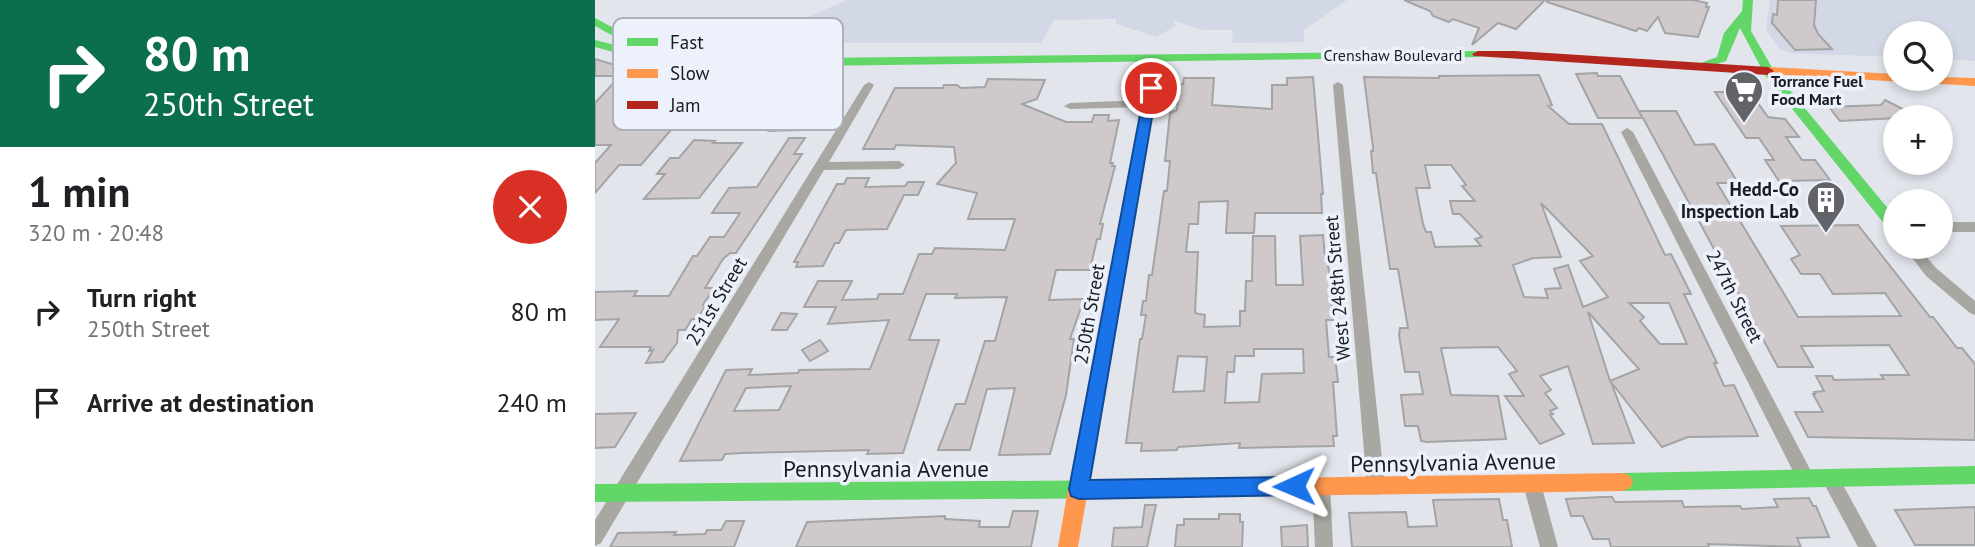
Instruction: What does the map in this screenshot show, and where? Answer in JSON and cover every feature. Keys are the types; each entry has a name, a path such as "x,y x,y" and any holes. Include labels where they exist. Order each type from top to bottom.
{"main road":[{"path":"1699,66 1722,59 1730,33 1748,6"},
{"path":"1748,6 1745,31 1769,72 1883,212"},
{"name":"Crenshaw Boulevard","path":"595,21 613,32"},
{"name":"Crenshaw Boulevard","path":"595,43 613,49"},
{"name":"Crenshaw Boulevard","path":"843,61 1515,54 1900,80 1975,82"},
{"name":"Pennsylvania Avenue","path":"595,493 1376,487 1975,475"},
{"name":"250th Street","path":"1068,547 1079,489"}],"street":[{"name":"251st Street","path":"843,128 869,85"},
{"name":"West 248th Street","path":"1338,85 1376,487"},
{"name":"250th Street","path":"1079,489 1151,88"},
{"path":"1070,106 1148,103"},
{"name":"251st Street","path":"595,537 842,130"},
{"name":"247th Street","path":"1627,132 1805,479"},
{"path":"820,166 899,165"},
{"path":"1953,227 1975,227"},
{"path":"1921,259 1931,272 1975,309"},
{"path":"1830,478 1868,547"},
{"path":"1532,484 1549,547"},
{"path":"1321,486 1324,547"}],"shaded area":[{"path":"847,0 1347,0 1304,30 1304,42 1232,43 1233,30 1201,30 1173,20 1176,25 1157,37 1116,24 1116,19 1054,20 1041,43 843,43 843,18 805,18"},
{"path":"1770,0 1975,0 1975,61 1953,60 1953,21 1883,21 1883,57 1789,53 1781,50 1766,30"}],"building":[{"path":"1404,0 1545,0 1516,29 1498,23 1472,45 1479,28 1453,19 1449,22"},
{"path":"1547,0 1693,0 1707,3 1706,7 1709,7 1698,37 1665,33 1658,17 1647,31 1639,28 1636,31"},
{"path":"1778,0 1816,0 1814,25 1818,34 1832,49 1795,50 1772,23 1773,14 1777,15"},
{"path":"595,59 613,64 613,76 595,76"},
{"path":"1576,74 1620,76 1642,117 1639,111 1676,111 1695,145 1714,144 1738,183 1717,183 1798,317 1901,316 1885,293 1833,294 1820,274 1801,274 1791,259 1800,255 1781,226 1858,225 1930,317 1933,317 1957,348 1962,348 1975,364 1975,440 1808,437 1795,412 1823,412 1813,394 1824,391 1816,376 1832,376 1834,380 1884,379 1881,375 1909,375 1889,345 1801,346 1813,367 1778,367 1643,118 1598,118"},
{"path":"1539,75 1552,105 1548,106 1569,124 1602,124 1665,255 1671,254 1691,294 1684,294 1717,363 1714,363 1724,386 1734,385 1758,436 1688,437 1662,447 1611,382 1634,443 1593,444 1568,366 1540,376 1551,390 1545,393 1557,408 1550,411 1553,414 1550,415 1564,434 1540,444 1505,396 1524,396 1509,374 1517,371 1498,347 1441,348 1451,395 1498,396 1506,439 1427,442 1421,441 1418,426 1405,426 1401,395 1423,394 1419,372 1405,372 1399,335 1400,328 1408,328 1398,269 1390,269 1376,173 1373,173 1373,147 1364,77","holes":["1425,165 1451,165 1466,185 1462,186 1475,201 1450,201 1453,214 1460,214 1482,237 1475,239 1481,246 1435,247 1431,232 1426,232 1423,224 1416,188 1430,188","1541,203 1593,256 1580,261 1608,297 1583,307 1568,265 1554,269 1561,288 1545,289 1548,298 1524,297 1513,265 1533,258 1561,257","1629,303 1669,303 1687,344 1660,344 1640,321 1644,317","1588,312 1639,369 1610,381"]},
{"path":"1313,77 1323,194 1322,213 1255,213 1254,233 1226,233 1228,201 1199,202 1198,224 1189,224 1186,252 1198,252 1195,313 1205,315 1204,327 1240,326 1240,311 1245,311 1246,281 1252,281 1253,236 1275,236 1276,285 1303,285 1300,236 1323,235 1330,279 1334,279 1335,296 1332,296 1333,320 1326,320 1329,357 1335,357 1338,382 1333,382 1337,436 1333,436 1334,446 1239,448 1240,443 1141,451 1142,443 1126,443 1140,339 1146,315 1141,315 1143,301 1146,301 1149,275 1152,275 1164,191 1167,191 1170,161 1165,161 1170,113 1177,110 1179,85 1183,84 1184,78 1214,78 1212,105 1272,109 1272,85 1287,85 1287,78","holes":["1254,349 1303,349 1304,373 1262,374 1259,402 1225,403 1227,372 1234,372 1235,356 1254,356","1178,356 1207,357 1204,391 1173,392"]},
{"path":"988,79 1045,80 1037,99 1022,104 1066,122 1092,122 1094,115 1109,115 1108,121 1119,120 1110,163 1115,166 1100,224 1103,224 1100,239 1097,239 1090,270 1056,270 1049,300 1084,299 1070,339 1074,339 1066,395 1050,454 999,455 1015,388 987,389 970,450 938,450 956,404 965,404 985,341 995,341 1007,297 955,298 957,294 926,294 909,340 939,340 903,453 867,454 869,450 742,453 725,454 722,460 680,461 726,370 752,369 749,375 798,373 799,370 870,369 889,320 828,324 836,307 804,307 818,281 852,281 842,300 877,299 879,294 903,294 919,254 932,254 935,248 1005,250 1015,219 968,219 977,193 937,184 956,163 954,147 896,145 894,149 863,149 895,88 943,88 944,85 957,85 961,88 985,87","holes":["791,386 779,410 734,411 746,388"]},
{"path":"613,84 613,130 671,130 641,165 619,165 595,193 595,163 611,145 595,145 595,103"},
{"path":"1715,92 1750,92 1768,117 1785,119 1799,137 1786,137 1802,160 1815,160 1830,180 1779,181 1765,160 1774,160 1759,138 1746,138"},
{"path":"1885,100 1895,105 1883,105 1883,119 1840,121 1829,107 1881,105"},
{"path":"789,138 805,138 794,154 802,154 736,253 730,253 723,259 705,288 714,288 703,305 706,305 697,319 692,319 685,330 678,330 677,343 663,362 646,363 653,350 649,351 651,347 600,347 619,319 595,320 595,292 637,291 634,296 669,296 693,256 697,256 710,237 724,237 740,213 712,213 729,188 757,187"},
{"path":"694,140 742,143 699,198 644,199 665,174 657,174 670,158 679,158"},
{"path":"847,178 869,178 865,187 905,186 908,182 924,182 918,195 904,195 887,229 846,230 839,243 835,243 823,266 796,267 798,262 794,262 837,184 844,184"},
{"path":"781,313 797,314 787,330 772,330"},
{"path":"820,340 828,351 810,361 802,350"},
{"path":"636,413 615,447 595,448 595,414"},
{"path":"1612,497 1615,502 1682,501 1684,507 1740,506 1742,509 1778,507 1774,499 1809,498 1813,506 1816,506 1829,537 1797,538 1801,547 1708,544 1709,547 1611,547 1609,539 1593,539 1583,516 1571,516 1566,499"},
{"path":"1499,499 1503,520 1507,520 1512,547 1352,547 1349,513 1406,512 1408,527 1437,526 1433,500"},
{"path":"1145,505 1156,505 1147,547 1112,547 1114,528 1142,527"},
{"path":"1975,507 1975,545 1915,545 1895,510"},
{"path":"1013,511 1038,511 1031,547 796,547 807,522 945,516 945,519 980,521 979,527 1009,527"},
{"path":"1219,514 1240,514 1240,522 1243,522 1242,547 1175,547 1177,525 1184,525 1184,519 1219,519"},
{"path":"726,521 744,521 734,547 610,547 618,533 705,534 707,530 721,530"},
{"path":"1307,525 1308,547 1282,547 1281,527"}],"traffic: fast":[{"path":"1748,0 1745,31 1769,72 1883,212"},
{"path":"1699,66 1722,59 1730,33 1747,11"},
{"path":"595,21 613,32"},
{"path":"595,43 613,48"},
{"path":"843,62 1478,54"},
{"path":"1623,482 1975,475"},
{"path":"595,493 1136,489"}],"traffic: slow":[{"path":"1768,71 1975,82"},
{"path":"1136,489 1623,482"},
{"path":"1068,547 1078,489"}],"traffic: jam":[{"path":"1478,54 1515,54 1768,71"}],"place":[{"name":"Torrance Fuel Food Mart","path":"1744,124"},
{"name":"Hedd-Co Inspection Lab","path":"1826,234"}],"route":[{"path":"1151,88 1079,489 1294,486"}]}
